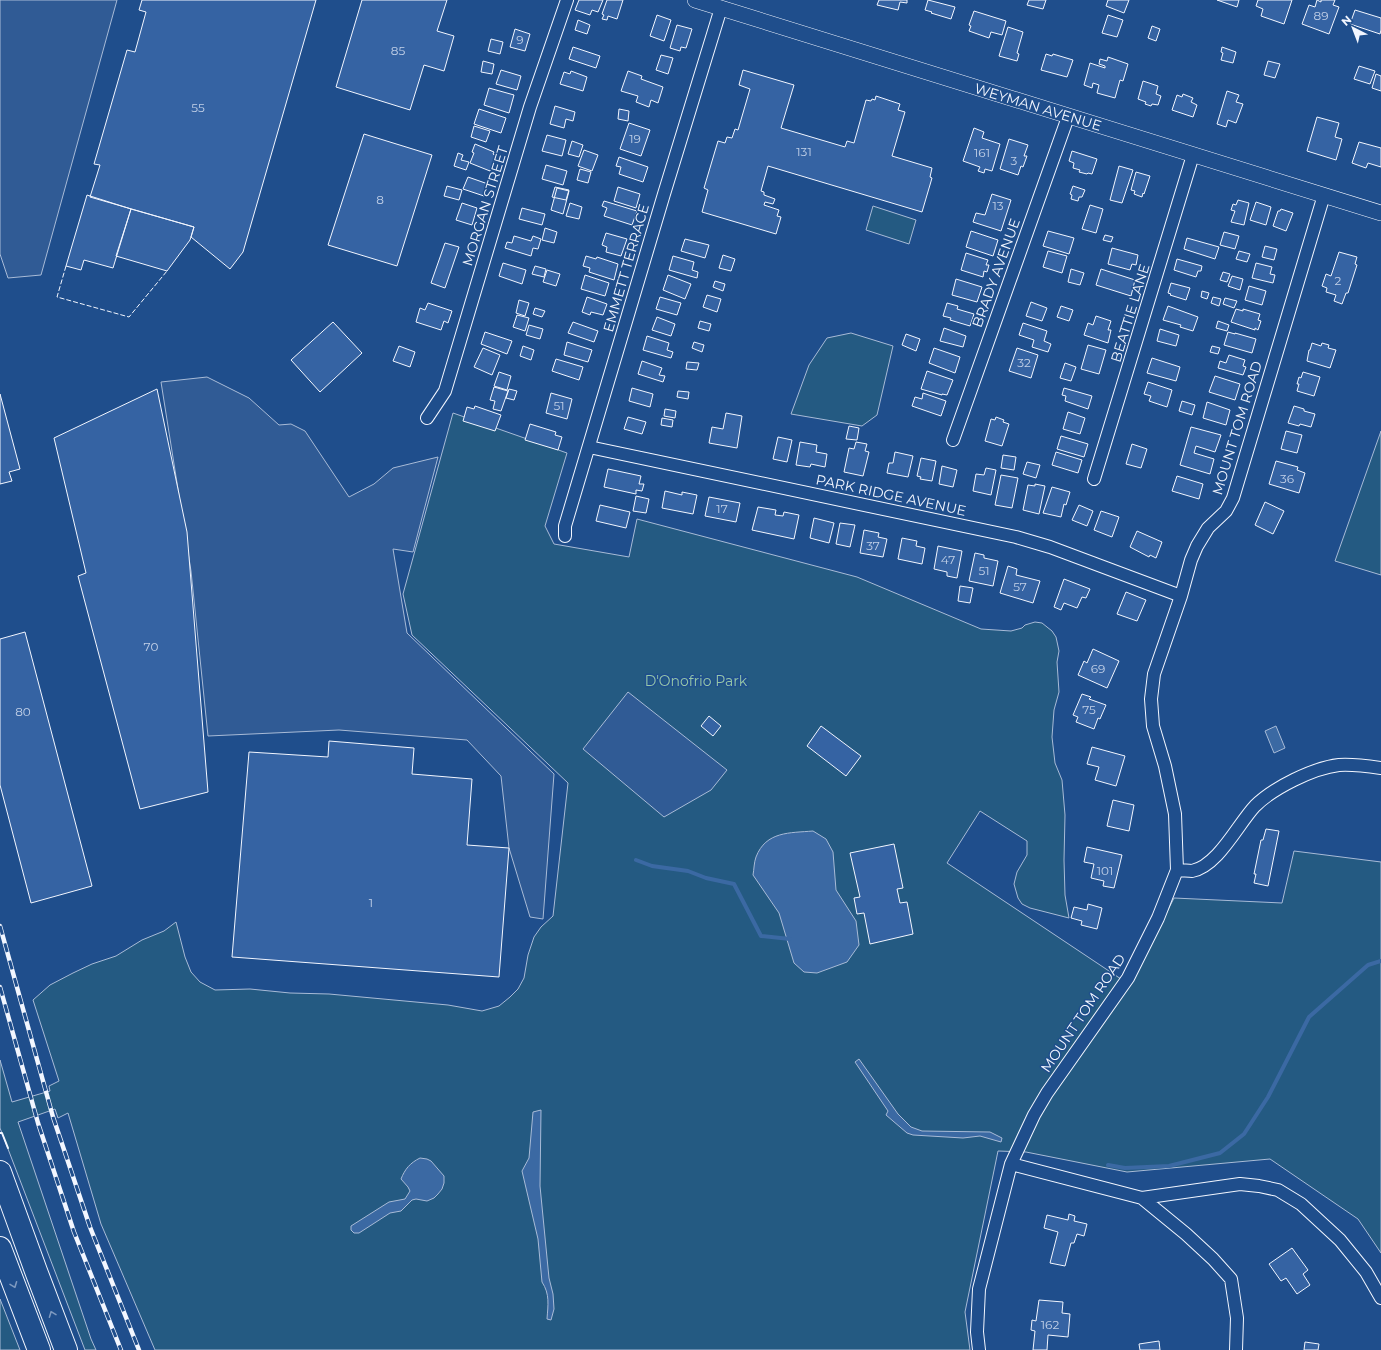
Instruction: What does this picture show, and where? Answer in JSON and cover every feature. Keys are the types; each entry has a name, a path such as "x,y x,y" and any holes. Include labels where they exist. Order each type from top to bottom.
{"highway":[{"path":"0,1172 66,1350"},
{"path":"0,1248 39,1350"}],"street":[{"name":"MORGAN STREET","path":"427,418 445,391 529,112 567,0"},
{"name":"WEYMAN AVENUE","path":"695,0 1381,213"},
{"name":"EMMETT TERRACE","path":"565,536 565,526 721,8"},
{"name":"BRADY AVENUE","path":"952,440 1068,117"},
{"name":"BEATTIE LANE","path":"1094,479 1194,155"},
{"name":"MOUNT TOM ROAD","path":"979,1350 977,1332 979,1289 1011,1164 1034,1115 1047,1093 1128,978 1158,918 1177,870 1175,814 1165,766 1154,726 1151,699 1154,674 1181,596 1191,560 1200,538 1226,510 1233,498 1324,195"},
{"name":"PARK RIDGE AVENUE","path":"589,447 1016,537 1050,547 1181,596"},
{"path":"1177,870 1192,870 1206,865 1228,842 1256,806 1273,792 1292,781 1310,772 1338,765 1361,765 1381,768"},
{"path":"1011,1164 1142,1198 1240,1184 1278,1190 1300,1204 1340,1240 1366,1272 1381,1298"},
{"path":"1142,1198 1186,1234 1213,1259 1231,1279 1237,1318 1236,1350"}],"green space":[{"path":"873,206 916,220 909,244 866,230"},
{"path":"851,333 893,346 877,415 862,426 791,414 809,365 827,338"},
{"name":"D'Onofrio Park","path":"453,413 567,453 545,526 554,544 629,557 637,519 857,577 981,629 1011,631 1035,622 1042,623 1052,631 1056,637 1059,651 1057,662 1059,692 1054,710 1052,737 1055,763 1062,780 1065,815 1065,895 1069,918 1030,908 1022,904 1018,898 1014,884 1017,872 1027,855 1027,841 980,811 947,863 1130,985 1174,898 1282,903 1294,851 1381,862 1381,1253 1358,1219 1270,1159 1127,1172 1026,1152 998,1151 965,1312 970,1350 155,1350 101,1224 68,1113 58,1118 55,1109 18,1122 96,1350 85,1350 0,1128 0,1060 12,1102 50,1091 49,1086 59,1081 33,1000 50,985 92,964 116,956 142,940 164,931 176,922 185,957 191,972 200,982 215,990 250,989 290,993 329,994 448,1005 482,1011 499,1006 518,989 524,978 528,955 534,937 541,927 553,916 568,783 412,635 403,594"},
{"path":"1381,431 1381,575 1335,561"},
{"path":"0,1299 20,1350 0,1350"}],"shaded area":[{"path":"0,0 117,0 41,275 8,278 0,254"},
{"path":"207,377 249,398 279,425 291,424 305,431 349,497 374,484 393,468 438,457 413,552 393,549 407,633 554,774 543,919 530,917 509,848 501,776 467,740 339,730 208,736 191,571 161,382"},
{"path":"628,692 727,770 711,790 664,817 583,749"},
{"path":"1276,726 1285,748 1274,753 1265,731"},
{"path":"813,831 826,839 833,852 836,890 856,921 859,945 847,962 817,973 804,972 794,963 779,913 753,875 756,857 760,848 766,842 772,838 787,833"},
{"path":"859,1059 898,1114 911,1127 922,1131 990,1132 1002,1138 1001,1142 980,1136 963,1138 913,1135 907,1133 886,1115 888,1111 855,1062"},
{"path":"541,1110 540,1186 549,1278 553,1294 554,1309 551,1320 547,1319 548,1300 545,1286 542,1282 538,1239 522,1171 529,1158 533,1112"},
{"path":"420,1158 431,1161 444,1176 442,1189 438,1194 434,1198 427,1201 416,1199 412,1200 401,1211 390,1213 359,1233 354,1233 351,1230 351,1226 389,1202 405,1199 410,1191 401,1179 408,1167"}],"building":[{"path":"142,0 316,0 243,252 230,269 191,237 194,227 90,197 100,165 94,164 127,50 135,52 146,12 139,10"},
{"path":"362,0 447,0 437,31 454,36 444,71 424,65 410,110 336,87"},
{"path":"579,0 603,0 598,12 592,10 590,15 575,10"},
{"path":"607,0 623,0 617,19 608,16 607,20 602,19 604,15 602,14"},
{"path":"879,0 907,0 907,3 900,2 898,10 877,5"},
{"path":"928,0 955,7 951,19 925,10"},
{"path":"1029,0 1046,0 1043,9 1027,5"},
{"path":"1108,0 1129,0 1124,13 1106,6"},
{"path":"1217,0 1239,0 1237,7"},
{"path":"1258,0 1292,0 1284,24 1261,16 1263,9 1256,6"},
{"path":"1317,0 1321,2 1321,0 1335,0 1333,5 1339,7 1329,34 1302,24 1309,5 1315,7"},
{"path":"1355,10 1381,18 1380,34 1350,24"},
{"path":"974,11 1006,21 1002,35 991,32 989,38 969,31 971,26 969,25"},
{"path":"657,15 671,20 664,41 650,36"},
{"path":"1108,15 1123,20 1117,37 1102,33"},
{"path":"578,20 590,25 587,34 575,30"},
{"path":"677,25 692,29 686,48 681,47 680,51 670,48"},
{"path":"1152,26 1160,29 1156,41 1148,38"},
{"path":"1008,27 1023,32 1017,53 1019,54 1017,61 999,56"},
{"path":"515,29 530,34 525,51 510,47"},
{"path":"491,39 503,42 500,54 488,51"},
{"path":"573,47 600,56 596,68 569,59"},
{"path":"1222,47 1236,52 1233,63 1221,60 1223,53 1221,52"},
{"path":"1046,54 1052,56 1053,54 1073,60 1067,77 1041,70"},
{"path":"661,55 673,58 668,74 656,70"},
{"path":"1108,57 1128,64 1123,81 1120,80 1115,98 1097,93 1099,85 1093,83 1092,88 1084,85 1090,63 1105,68 1105,66 1099,64 1100,59 1107,61"},
{"path":"483,61 494,64 492,74 481,72"},
{"path":"1268,61 1280,64 1275,78 1264,75"},
{"path":"1359,66 1375,71 1370,84 1354,79"},
{"path":"501,70 521,76 517,90 496,84"},
{"path":"743,70 794,85 781,128 845,147 847,141 854,143 866,100 875,100 876,96 900,104 898,110 905,112 892,156 932,168 930,177 932,178 922,212 768,166 761,191 764,192 764,195 775,199 773,204 765,202 764,205 779,210 777,216 781,217 776,234 702,212 708,190 704,188 718,141 725,143 727,137 732,138 735,129 738,130 750,89 739,85"},
{"path":"571,71 587,77 583,91 560,84 564,72 570,74"},
{"path":"628,71 642,76 641,79 663,87 658,103 651,100 649,107 636,102 638,96 621,91"},
{"path":"1376,74 1381,76 1381,91 1372,88"},
{"path":"1143,81 1158,86 1156,94 1161,96 1158,105 1152,104 1151,106 1138,99"},
{"path":"489,88 514,95 509,113 484,105"},
{"path":"1227,91 1239,95 1236,102 1243,104 1236,123 1228,120 1226,127 1217,124"},
{"path":"1183,94 1193,98 1191,102 1197,105 1193,117 1172,110 1177,95 1182,97"},
{"path":"555,106 575,112 573,121 566,119 564,128 550,124"},
{"path":"479,109 506,118 501,133 474,124"},
{"path":"619,109 629,111 628,121 618,119"},
{"path":"1317,117 1339,123 1335,137 1342,139 1336,160 1307,151"},
{"path":"629,123 650,130 641,156 620,149"},
{"path":"474,126 490,131 486,142 471,137"},
{"path":"974,128 984,132 982,138 1000,144 992,171 985,169 984,173 978,171 980,167 963,161"},
{"path":"364,134 432,155 397,266 328,245"},
{"path":"547,135 566,140 562,156 542,151"},
{"path":"1009,139 1028,145 1024,156 1027,156 1018,175 1000,169"},
{"path":"572,141 583,145 579,157 568,154"},
{"path":"1359,142 1381,148 1381,167 1368,163 1366,168 1352,163"},
{"path":"475,144 494,152 493,154 496,156 490,171 470,163 474,153 472,152"},
{"path":"584,150 598,155 592,171 578,166"},
{"path":"1072,151 1097,159 1092,174 1079,172 1080,170 1073,168 1074,163 1069,161"},
{"path":"458,153 463,155 461,160 469,162 466,170 454,166"},
{"path":"619,157 648,167 643,182 619,174 621,167 616,166"},
{"path":"546,165 567,171 563,185 542,179"},
{"path":"1119,166 1133,170 1122,203 1110,200"},
{"path":"580,169 591,172 588,183 577,180"},
{"path":"1136,172 1150,176 1142,197 1134,194 1135,191 1131,190"},
{"path":"468,177 488,184 484,196 463,189"},
{"path":"447,186 462,190 459,200 444,196"},
{"path":"1073,186 1085,190 1082,197 1079,197 1078,201 1071,199 1072,195 1070,194"},
{"path":"555,187 569,190 566,200 552,197"},
{"path":"618,187 640,194 636,208 614,201"},
{"path":"557,188 569,191 563,214 551,210"},
{"path":"992,194 1011,200 1001,231 973,222 976,213 985,215"},
{"path":"87,195 131,209 113,268 84,260 81,270 66,266"},
{"path":"1238,200 1249,203 1244,225 1231,222 1235,211 1231,210 1233,204 1236,205"},
{"path":"604,201 637,211 632,225 604,216 607,208 602,206"},
{"path":"1256,202 1271,207 1266,225 1250,220"},
{"path":"462,203 477,208 472,225 456,220"},
{"path":"570,203 582,207 579,219 566,216"},
{"path":"1090,205 1103,209 1096,233 1082,229"},
{"path":"522,208 545,214 542,225 519,219"},
{"path":"131,209 194,227 190,240 167,271 116,256"},
{"path":"1281,209 1293,213 1286,231 1273,226 1278,211"},
{"path":"545,228 557,232 554,243 542,240"},
{"path":"971,231 998,240 993,256 966,247"},
{"path":"1048,231 1074,238 1069,254 1043,246"},
{"path":"1224,232 1239,236 1235,249 1220,245"},
{"path":"606,233 627,239 621,256 606,252 607,247 602,245"},
{"path":"1105,235 1113,237 1111,242 1103,240"},
{"path":"514,236 531,241 533,236 541,239 538,249 533,248 531,256 505,248 507,242 512,243"},
{"path":"1187,238 1219,247 1215,259 1184,249"},
{"path":"685,239 709,245 705,258 681,251"},
{"path":"445,243 459,247 445,288 431,283"},
{"path":"1265,246 1277,249 1274,260 1262,257"},
{"path":"1112,248 1138,255 1136,265 1132,264 1130,270 1108,264"},
{"path":"1048,251 1067,256 1062,273 1043,267"},
{"path":"1239,251 1250,254 1247,262 1236,259"},
{"path":"1339,252 1357,257 1355,264 1357,265 1348,293 1346,293 1342,304 1334,301 1336,295 1326,292 1327,288 1322,286 1326,274 1331,276"},
{"path":"966,253 988,260 986,265 989,265 987,272 984,271 983,277 961,270"},
{"path":"723,255 735,259 731,271 719,268"},
{"path":"586,256 596,259 597,257 618,264 614,280 589,272 590,268 583,266"},
{"path":"673,256 694,262 692,270 698,272 697,278 669,270"},
{"path":"1177,259 1202,266 1201,271 1198,271 1196,277 1174,270"},
{"path":"503,263 526,270 522,284 499,276"},
{"path":"1256,263 1272,267 1270,274 1275,275 1273,283 1252,278"},
{"path":"535,266 546,269 544,277 532,274"},
{"path":"1071,269 1084,273 1080,285 1068,282"},
{"path":"1101,269 1135,280 1131,296 1096,285"},
{"path":"547,270 560,274 556,286 543,282"},
{"path":"1223,272 1230,274 1227,282 1220,280"},
{"path":"585,275 609,283 605,296 581,289"},
{"path":"668,275 691,284 685,299 663,290"},
{"path":"1232,276 1243,279 1240,290 1228,286"},
{"path":"956,279 982,287 977,302 952,295"},
{"path":"715,281 725,284 723,291 713,287"},
{"path":"1171,283 1190,288 1186,300 1168,293"},
{"path":"1249,286 1266,291 1262,305 1245,300"},
{"path":"1202,291 1209,293 1207,299 1201,297"},
{"path":"707,295 721,299 717,312 703,307"},
{"path":"587,297 607,304 603,315 591,312 590,315 582,312"},
{"path":"660,297 681,303 677,315 656,309"},
{"path":"1213,297 1221,299 1219,306 1211,303"},
{"path":"1225,298 1237,301 1234,308 1223,304"},
{"path":"519,300 529,303 525,316 516,313"},
{"path":"1031,302 1047,308 1042,321 1026,316"},
{"path":"428,303 452,311 448,323 444,321 441,330 416,322 420,308 425,310"},
{"path":"947,303 958,306 957,309 974,314 970,326 950,320 951,318 943,316"},
{"path":"1061,306 1073,310 1069,321 1057,317"},
{"path":"1168,306 1198,317 1193,331 1180,327 1181,325 1163,320"},
{"path":"535,308 545,311 542,317 533,314"},
{"path":"1236,309 1243,311 1243,309 1260,314 1258,320 1261,321 1258,330 1231,322"},
{"path":"517,315 529,318 525,331 513,327"},
{"path":"1096,316 1111,321 1108,330 1111,330 1108,343 1084,335 1088,323 1093,325"},
{"path":"657,317 675,324 671,336 652,330"},
{"path":"700,321 711,324 709,331 698,328"},
{"path":"1218,321 1229,325 1227,331 1216,328"},
{"path":"333,322 362,353 320,392 291,360"},
{"path":"573,322 598,331 594,342 568,333"},
{"path":"1023,323 1047,331 1044,341 1051,344 1048,352 1032,347 1034,340 1019,335"},
{"path":"529,325 543,329 540,339 526,335"},
{"path":"944,328 966,336 963,347 940,341"},
{"path":"1160,329 1179,335 1176,346 1157,341"},
{"path":"485,332 512,341 507,354 481,344"},
{"path":"1228,332 1256,339 1252,353 1224,345"},
{"path":"906,334 920,339 916,351 902,345"},
{"path":"647,336 669,343 667,350 673,352 671,358 643,350"},
{"path":"567,342 592,350 588,362 564,355"},
{"path":"694,342 704,345 702,352 692,348"},
{"path":"1312,343 1321,346 1322,343 1329,345 1328,348 1336,350 1330,368 1307,361"},
{"path":"1088,345 1106,350 1099,374 1081,369"},
{"path":"399,346 415,352 410,367 393,361"},
{"path":"523,346 534,350 531,360 520,356"},
{"path":"1212,346 1220,348 1218,354 1210,352"},
{"path":"483,348 500,355 492,375 474,367"},
{"path":"934,348 960,357 955,373 929,363"},
{"path":"1017,348 1038,355 1031,378 1009,371"},
{"path":"1229,355 1245,360 1243,366 1246,367 1243,375 1218,368 1220,361 1226,363"},
{"path":"1152,358 1180,367 1176,381 1147,373"},
{"path":"556,359 583,367 579,380 552,371"},
{"path":"642,361 662,368 659,375 665,376 663,382 638,374"},
{"path":"687,362 699,363 697,370 686,369"},
{"path":"1065,363 1076,367 1071,381 1060,378"},
{"path":"927,371 953,380 947,395 921,389"},
{"path":"499,372 511,376 507,390 494,386"},
{"path":"1303,372 1320,377 1314,396 1297,391 1299,377 1301,378"},
{"path":"1215,376 1240,384 1235,400 1209,392"},
{"path":"1148,382 1172,390 1167,407 1149,401 1151,396 1144,394"},
{"path":"494,387 508,391 501,411 493,409 495,401 490,400"},
{"path":"632,388 653,394 650,407 629,401"},
{"path":"1064,388 1092,396 1088,409 1065,401 1066,396 1062,395"},
{"path":"157,389 187,532 208,792 140,809 78,576 86,573 54,438"},
{"path":"509,389 517,391 514,400 506,398"},
{"path":"678,391 689,392 688,399 677,397"},
{"path":"551,393 572,399 567,419 546,413"},
{"path":"923,393 946,401 941,416 912,406 915,397 922,399"},
{"path":"0,394 20,469 9,472 12,481 0,484"},
{"path":"1182,401 1195,405 1192,415 1179,411"},
{"path":"1207,402 1230,410 1226,425 1203,418"},
{"path":"475,406 501,415 495,431 463,421 467,407 474,409"},
{"path":"1294,406 1315,414 1311,427 1288,423"},
{"path":"665,409 676,411 675,418 664,416"},
{"path":"1068,412 1085,418 1080,434 1063,429"},
{"path":"726,413 742,416 737,448 709,443 712,427 723,429"},
{"path":"628,417 646,422 642,434 624,429"},
{"path":"996,417 1009,424 1002,446 985,441 991,419 995,420"},
{"path":"662,418 673,420 672,427 661,425"},
{"path":"530,424 556,432 555,435 562,437 558,450 525,440"},
{"path":"849,426 859,428 857,440 846,439"},
{"path":"1191,427 1221,435 1215,452 1196,446 1194,453 1214,459 1210,474 1180,465"},
{"path":"1286,431 1302,435 1297,453 1281,449"},
{"path":"1061,436 1088,444 1084,457 1057,449"},
{"path":"778,437 792,440 787,462 773,459"},
{"path":"800,442 817,445 816,452 827,454 825,467 811,464 810,467 796,465"},
{"path":"856,442 867,444 865,451 869,452 863,476 844,472 849,448 854,449"},
{"path":"1132,444 1147,449 1141,468 1126,464"},
{"path":"895,452 913,456 908,477 887,473 889,463 893,463"},
{"path":"1056,452 1082,460 1078,473 1052,465"},
{"path":"1003,455 1016,457 1014,470 1001,468"},
{"path":"921,458 936,461 932,481 920,479 921,477 917,476"},
{"path":"1276,461 1298,467 1297,470 1305,473 1299,493 1269,484"},
{"path":"1027,462 1040,465 1036,478 1023,474"},
{"path":"942,466 957,470 953,487 939,484"},
{"path":"986,468 996,470 991,495 973,491 976,474 984,475"},
{"path":"608,469 641,476 639,484 644,484 642,491 636,490 636,494 604,487"},
{"path":"1001,475 1018,478 1012,508 995,505"},
{"path":"1177,476 1203,484 1199,499 1172,491"},
{"path":"1035,484 1045,486 1039,514 1023,510 1028,485 1035,486"},
{"path":"1052,487 1070,492 1066,505 1064,504 1061,517 1043,513"},
{"path":"665,491 682,495 682,492 697,495 693,514 662,508"},
{"path":"636,496 649,499 646,513 633,511"},
{"path":"709,497 740,503 736,522 705,516"},
{"path":"1265,502 1284,511 1273,534 1255,525"},
{"path":"600,505 630,512 626,528 596,521"},
{"path":"1079,505 1093,511 1087,526 1072,520"},
{"path":"758,507 776,510 775,515 783,516 784,512 799,515 794,539 752,530"},
{"path":"1101,511 1119,517 1112,537 1094,530"},
{"path":"814,518 834,523 829,543 810,538"},
{"path":"840,523 855,525 850,547 836,544"},
{"path":"864,530 879,533 878,537 887,539 883,557 860,553"},
{"path":"1137,531 1162,542 1156,558 1150,555 1149,557 1130,547"},
{"path":"902,538 917,541 916,546 925,548 922,564 898,559"},
{"path":"938,546 962,551 957,578 947,576 947,572 934,569"},
{"path":"975,553 984,555 984,558 998,561 993,586 969,581"},
{"path":"1008,566 1017,569 1016,575 1040,581 1033,603 1000,593"},
{"path":"1064,579 1090,589 1086,598 1082,597 1077,608 1064,603 1061,610 1054,607"},
{"path":"960,586 973,588 970,603 958,601"},
{"path":"1126,592 1146,600 1137,621 1117,614"},
{"path":"25,632 92,886 31,903 0,785 0,639"},
{"path":"1093,649 1119,661 1107,688 1078,675 1084,661 1087,663"},
{"path":"1082,694 1091,697 1089,699 1106,705 1100,719 1098,718 1094,729 1076,722 1078,717 1073,715"},
{"path":"709,716 721,726 713,736 701,726"},
{"path":"821,726 861,756 846,776 807,746"},
{"path":"329,741 414,748 412,774 472,779 467,845 509,848 499,977 232,957 249,752 328,757"},
{"path":"1092,747 1125,756 1116,786 1095,780 1099,767 1087,764"},
{"path":"1113,800 1134,805 1129,831 1107,826"},
{"path":"1266,829 1279,831 1268,886 1254,883 1256,874 1254,874 1261,840 1263,840"},
{"path":"894,844 903,888 897,889 900,903 907,902 913,934 870,944 864,913 857,914 854,898 860,897 850,853"},
{"path":"1087,847 1122,855 1114,888 1103,886 1104,881 1091,878 1094,864 1084,862"},
{"path":"1088,904 1102,908 1097,929 1081,925 1082,921 1071,918 1074,907 1087,910"},
{"path":"1069,1214 1075,1216 1074,1221 1087,1224 1084,1236 1077,1234 1074,1243 1071,1243 1065,1266 1050,1263 1058,1232 1044,1228 1047,1215 1068,1220"},
{"path":"1292,1248 1308,1270 1303,1274 1310,1285 1297,1294 1286,1278 1281,1281 1269,1264"},
{"path":"1039,1300 1063,1302 1062,1313 1070,1314 1068,1337 1048,1335 1047,1350 1033,1350 1035,1331 1031,1330 1032,1320 1036,1321"},
{"path":"1159,1341 1160,1350 1140,1350 1139,1344"},
{"path":"1305,1342 1319,1344 1318,1350 1304,1350"}],"waterway":[{"path":"636,860 652,866 688,871 706,878 734,884 761,936 790,939"},
{"path":"1108,1165 1125,1168 1169,1166 1220,1153 1244,1134 1268,1097 1309,1017 1368,965 1381,961"}],"railway":[{"path":"0,926 53,1117 90,1227 139,1350"},
{"path":"0,987 38,1123 74,1232 121,1350"}],"fence":[{"path":"66,266 57,297 129,317 167,271"}],"wall":[{"path":"0,1133 2,1133 8,1148"}]}
